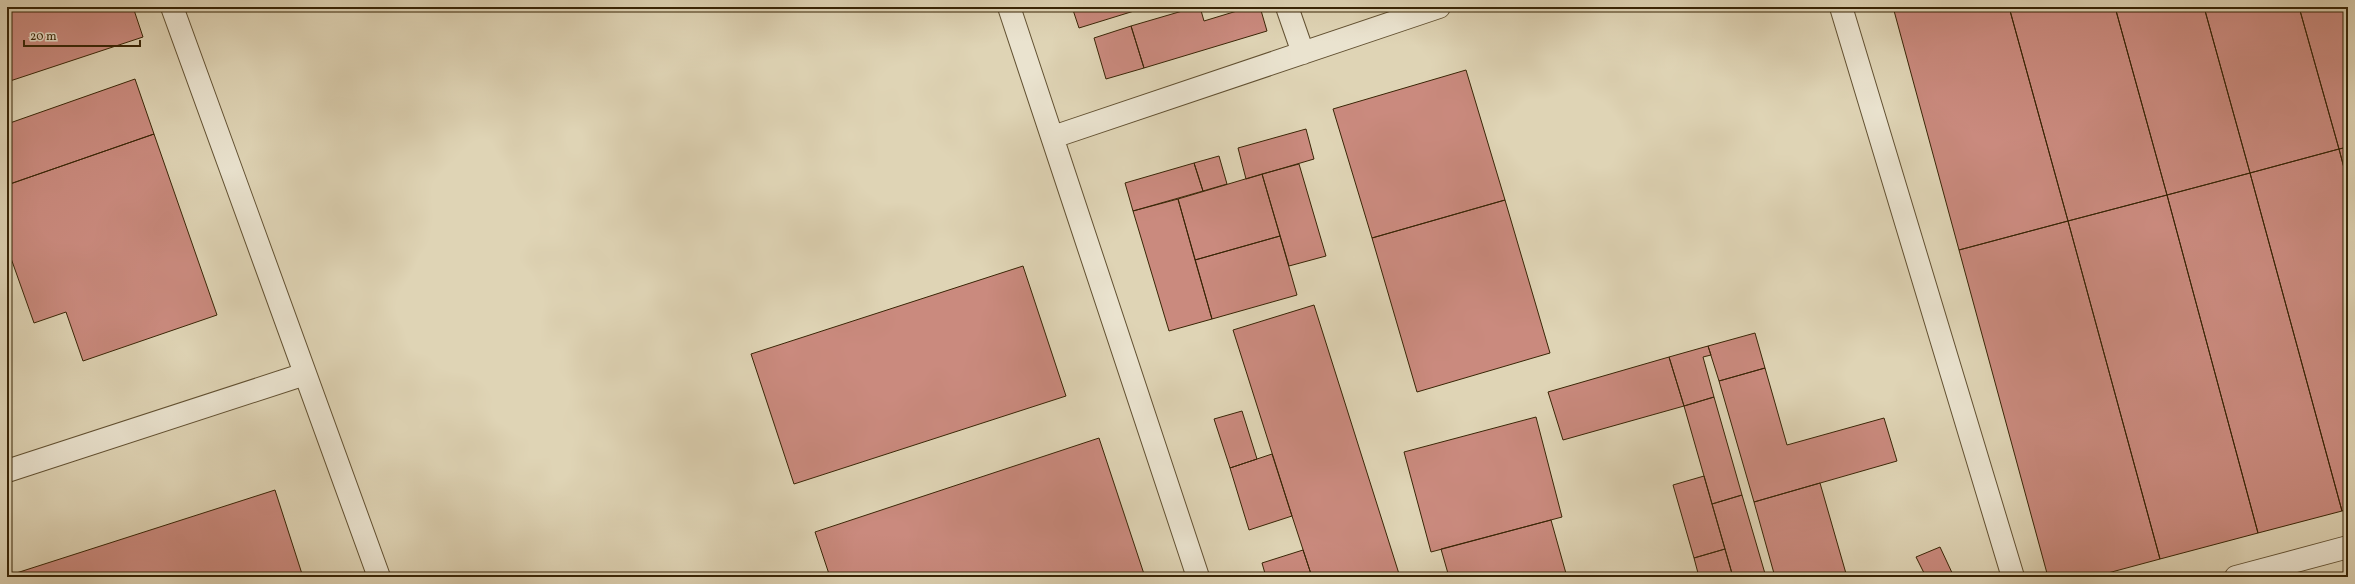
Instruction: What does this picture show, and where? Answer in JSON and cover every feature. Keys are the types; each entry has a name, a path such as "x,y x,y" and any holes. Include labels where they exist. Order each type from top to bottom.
{"street":[{"path":"172,7 379,577"},
{"path":"1009,7 1198,577"},
{"path":"1287,7 1303,53"},
{"path":"1053,138 1439,7"},
{"path":"1841,7 2013,577"},
{"path":"7,471 305,374"},
{"path":"2236,577 2348,547"}],"building":[{"path":"7,7 133,7 143,37 7,82"},
{"path":"1072,7 1147,7 1079,28"},
{"path":"1200,7 1204,21 1250,7 1260,7 1267,31 1144,68 1131,26"},
{"path":"1893,7 2009,7 2068,221 1959,250"},
{"path":"2009,7 2115,7 2167,195 2068,221"},
{"path":"2115,7 2204,7 2250,173 2167,195"},
{"path":"2204,7 2299,7 2339,149 2250,173"},
{"path":"2299,7 2348,7 2348,147 2339,149"},
{"path":"1131,26 1144,68 1106,79 1094,38"},
{"path":"1466,70 1505,200 1372,238 1333,109"},
{"path":"135,79 154,134 7,185 7,124"},
{"path":"1306,129 1314,159 1246,179 1238,148"},
{"path":"154,134 217,315 83,361 66,312 34,323 7,247 7,185"},
{"path":"2348,147 2348,183 2339,149"},
{"path":"2339,149 2348,183 2348,509 2342,511 2250,173"},
{"path":"1219,156 1227,184 1203,191 1194,163"},
{"path":"1194,163 1203,191 1133,211 1125,183"},
{"path":"1299,164 1326,256 1289,266 1262,174"},
{"path":"2250,173 2342,511 2258,533 2167,195"},
{"path":"1262,174 1280,236 1195,260 1178,199"},
{"path":"2167,195 2258,533 2160,559 2068,221"},
{"path":"1178,199 1212,319 1169,331 1133,211"},
{"path":"1505,200 1550,353 1417,392 1372,238"},
{"path":"2068,221 2160,559 2093,577 2048,577 1959,250"},
{"path":"1280,236 1297,295 1212,319 1195,260"},
{"path":"1023,266 1066,396 794,484 751,354"},
{"path":"1314,305 1400,577 1312,577 1233,330"},
{"path":"1755,333 1765,368 1719,381 1708,346"},
{"path":"1708,346 1711,355 1703,357 1714,397 1684,406 1669,357"},
{"path":"1669,357 1684,406 1563,440 1548,392"},
{"path":"1765,368 1787,445 1884,418 1897,461 1754,502 1719,381"},
{"path":"1714,397 1742,495 1712,504 1684,406"},
{"path":"1242,411 1257,459 1230,468 1214,419"},
{"path":"1536,417 1562,517 1431,552 1404,452"},
{"path":"1099,438 1144,574 1134,577 830,577 815,532"},
{"path":"1272,454 1292,516 1249,530 1230,468"},
{"path":"1704,476 1725,549 1694,558 1673,485"},
{"path":"1820,483 1847,577 1775,577 1754,502"},
{"path":"275,490 303,577 7,577 7,576"},
{"path":"1742,495 1766,577 1733,577 1712,504"},
{"path":"1551,520 1567,577 1449,577 1441,549"},
{"path":"1940,547 1954,577 1926,577 1916,557"},
{"path":"1725,549 1733,577 1699,577 1694,558"},
{"path":"1303,550 1312,577 1266,577 1262,563"}]}
